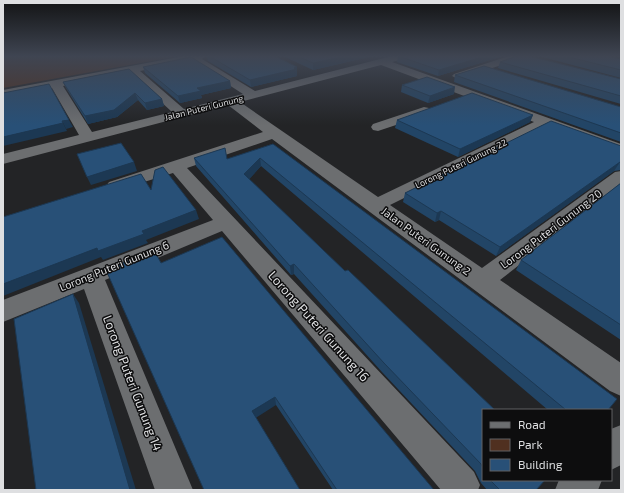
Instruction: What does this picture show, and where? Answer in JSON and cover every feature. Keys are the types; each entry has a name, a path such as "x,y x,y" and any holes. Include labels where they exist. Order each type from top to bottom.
{"street":[{"path":"3,94 81,79"},
{"path":"143,79 181,113"},
{"path":"230,79 253,95"},
{"name":"Jalan Puteri Gunung","path":"3,159 314,79"},
{"path":"430,79 621,149"},
{"path":"438,82 447,79"},
{"path":"56,84 88,137"},
{"path":"449,102 470,94"},
{"name":"Jalan Puteri Gunung 2","path":"230,101 621,381"},
{"path":"378,127 435,107"},
{"name":"Lorong Puteri Gunung 22","path":"375,205 546,122"},
{"path":"101,191 276,133"},
{"name":"Lorong Puteri Gunung 16","path":"176,166 461,485"},
{"name":"Lorong Puteri Gunung 20","path":"482,281 621,176"},
{"name":"Lorong Puteri Gunung 6","path":"3,311 226,222"},
{"name":"Lorong Puteri Gunung 14","path":"91,276 174,490"},
{"path":"612,451 621,442"},
{"path":"574,490 583,481"}],"green space":[{"path":"3,79 52,79 3,88"}],"building":[{"path":"78,79 140,79 162,99 145,103 135,93 114,110 85,116 63,82"},
{"path":"157,79 227,79 230,81 197,88 201,91 178,96"},
{"path":"421,79 433,79 455,87 430,96 402,85"},
{"path":"466,79 527,79 621,107 621,133"},
{"path":"561,79 621,79 621,96"},
{"path":"49,84 69,120 62,121 63,123 3,137 3,93"},
{"path":"472,93 533,115 460,149 397,120"},
{"path":"551,121 621,146 621,162 500,247 441,211 437,213 405,193"},
{"path":"121,143 134,162 87,177 77,154"},
{"path":"273,144 617,399 609,409 565,409 260,158 244,174 345,271 348,270 494,409 482,409 482,466 384,363 294,264 290,266 194,158 225,148 227,159"},
{"path":"163,167 196,210 142,231 144,234 98,251 97,248 3,284 3,217 141,174 151,190 155,170"},
{"path":"621,183 621,325 521,260"},
{"path":"222,237 434,490 337,490 275,397 252,411 300,490 204,490 106,270 154,250 161,263"},
{"path":"73,294 130,490 36,490 14,319"},
{"path":"491,481 544,481 536,490 500,490"}]}
